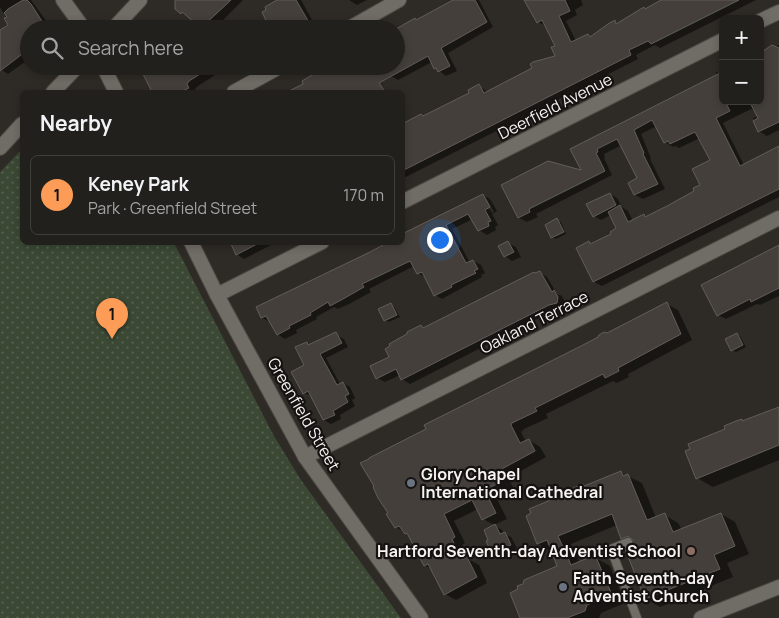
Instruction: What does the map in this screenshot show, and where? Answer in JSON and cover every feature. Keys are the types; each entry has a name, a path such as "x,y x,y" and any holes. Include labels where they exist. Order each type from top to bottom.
{"street":[{"path":"63,0 77,20"},
{"path":"121,20 140,0"},
{"path":"364,20 399,0"},
{"path":"764,19 779,12"},
{"name":"Deerfield Avenue","path":"405,200 719,42"},
{"path":"55,90 69,75"},
{"path":"108,75 115,90"},
{"path":"238,90 265,75"},
{"path":"0,148 20,126"},
{"name":"Oakland Terrace","path":"305,457 779,218"},
{"name":"Greenfield Street","path":"192,245 217,296 305,457 421,618"},
{"path":"217,296 316,245"},
{"path":"701,618 779,587"}],"lane":[{"path":"592,552 611,549 628,542"},
{"path":"611,549 637,618"}],"green space":[{"path":"20,151 20,245 175,245 274,436 301,480 401,618 0,618 0,172"}],"building":[{"path":"23,0 27,0 41,20 20,20 20,56 0,71 0,30 8,25 4,18 7,17 4,13"},
{"path":"175,0 231,0 210,20 192,20 175,9"},
{"path":"277,0 296,0 308,20 266,20 262,12 266,10 265,7"},
{"path":"453,0 475,0 487,22 441,48 450,66 438,72 436,68 434,69 428,56 405,69 405,24 415,18 416,20"},
{"path":"524,0 565,0 570,11 559,16 571,42 588,34 590,37 615,20 616,24 644,7 645,9 661,0 739,0 651,44 648,41 629,50 631,55 405,169 405,122 421,114 423,116 469,93 468,90 479,84 484,93 532,68 530,64 533,62 555,56 551,47 555,46 542,20 537,23"},
{"path":"772,45 779,48 779,122 758,132 753,121 758,118 751,105 764,105 764,50"},
{"path":"719,74 719,105 727,105 730,111 716,118 740,166 779,146 779,189 593,282 576,248 589,241 590,244 611,234 610,232 616,228 608,212 620,205 628,222 644,214 645,217 667,206 694,191 693,188 700,185 692,169 710,160 695,132 670,144 668,141 664,143 652,120 634,130 643,154 658,184 634,195 628,183 637,178 617,139 597,149 598,152 596,153 605,171 529,209 530,212 518,218 501,185 548,161 581,170 570,149"},
{"path":"144,75 199,75 189,81 187,84 189,88 184,90 151,90"},
{"path":"312,75 394,75 379,83 384,90 291,90 303,84 302,81"},
{"path":"610,193 616,205 593,217 586,204"},
{"path":"483,194 490,207 485,210 491,221 488,222 489,226 478,231 468,214 446,225 466,263 473,260 478,269 474,271 476,273 434,296 422,272 417,274 410,261 362,284 364,287 330,306 328,302 310,313 311,315 289,326 290,328 277,335 266,316 261,318 256,307 383,245 405,245 405,233"},
{"path":"557,218 564,232 551,238 545,225"},
{"path":"508,241 514,252 504,257 498,246"},
{"path":"231,245 255,245 236,255"},
{"path":"779,245 779,288 751,302 750,299 717,316 701,285"},
{"path":"540,271 552,292 554,290 558,297 557,303 549,305 401,380 396,369 376,379 370,366 389,357 385,349 390,346 389,344 407,334 407,332 421,325 423,328 534,272"},
{"path":"667,302 681,334 618,368 619,371 605,378 603,374 535,408 537,411 512,423 511,425 520,443 529,439 535,451 498,471 503,481 487,489 488,492 486,493 496,513 482,520 472,500 444,514 455,537 452,539 462,560 467,557 477,577 444,595 428,564 424,566 407,533 405,534 399,526 395,528 386,514 388,513 360,463 426,429 424,425 583,345 604,332 607,333"},
{"path":"391,303 397,315 384,321 378,309"},
{"path":"336,332 342,343 320,354 337,385 343,382 349,394 345,396 348,402 333,411 335,415 323,420 308,391 303,394 291,372 304,365 295,347 307,342 308,345"},
{"path":"737,333 743,345 731,351 725,339"},
{"path":"779,407 779,445 696,479 685,451 690,449 688,444 725,429 724,426 736,421 742,419 742,421"},
{"path":"621,471 623,476 628,474 647,520 665,513 673,532 721,513 735,546 714,555 720,569 645,599 625,549 632,546 633,540 628,536 621,539 612,514 558,536 571,565 590,557 596,557 612,595 587,605 585,611 567,618 520,618 510,593 518,589 517,586 523,584 524,580 557,566 547,540 537,544 526,516 531,513 529,509 583,484 584,486"},
{"path":"495,524 500,534 505,532 511,545 492,554 486,541 488,540 484,530"}],"place":[{"name":"Keney Park","path":"112,339"},
{"name":"Glory Chapel International Cathedral","path":"411,483"},
{"name":"Hartford Seventh-day Adventist School","path":"691,551"},
{"name":"Faith Seventh-day Adventist Church","path":"563,587"}]}
